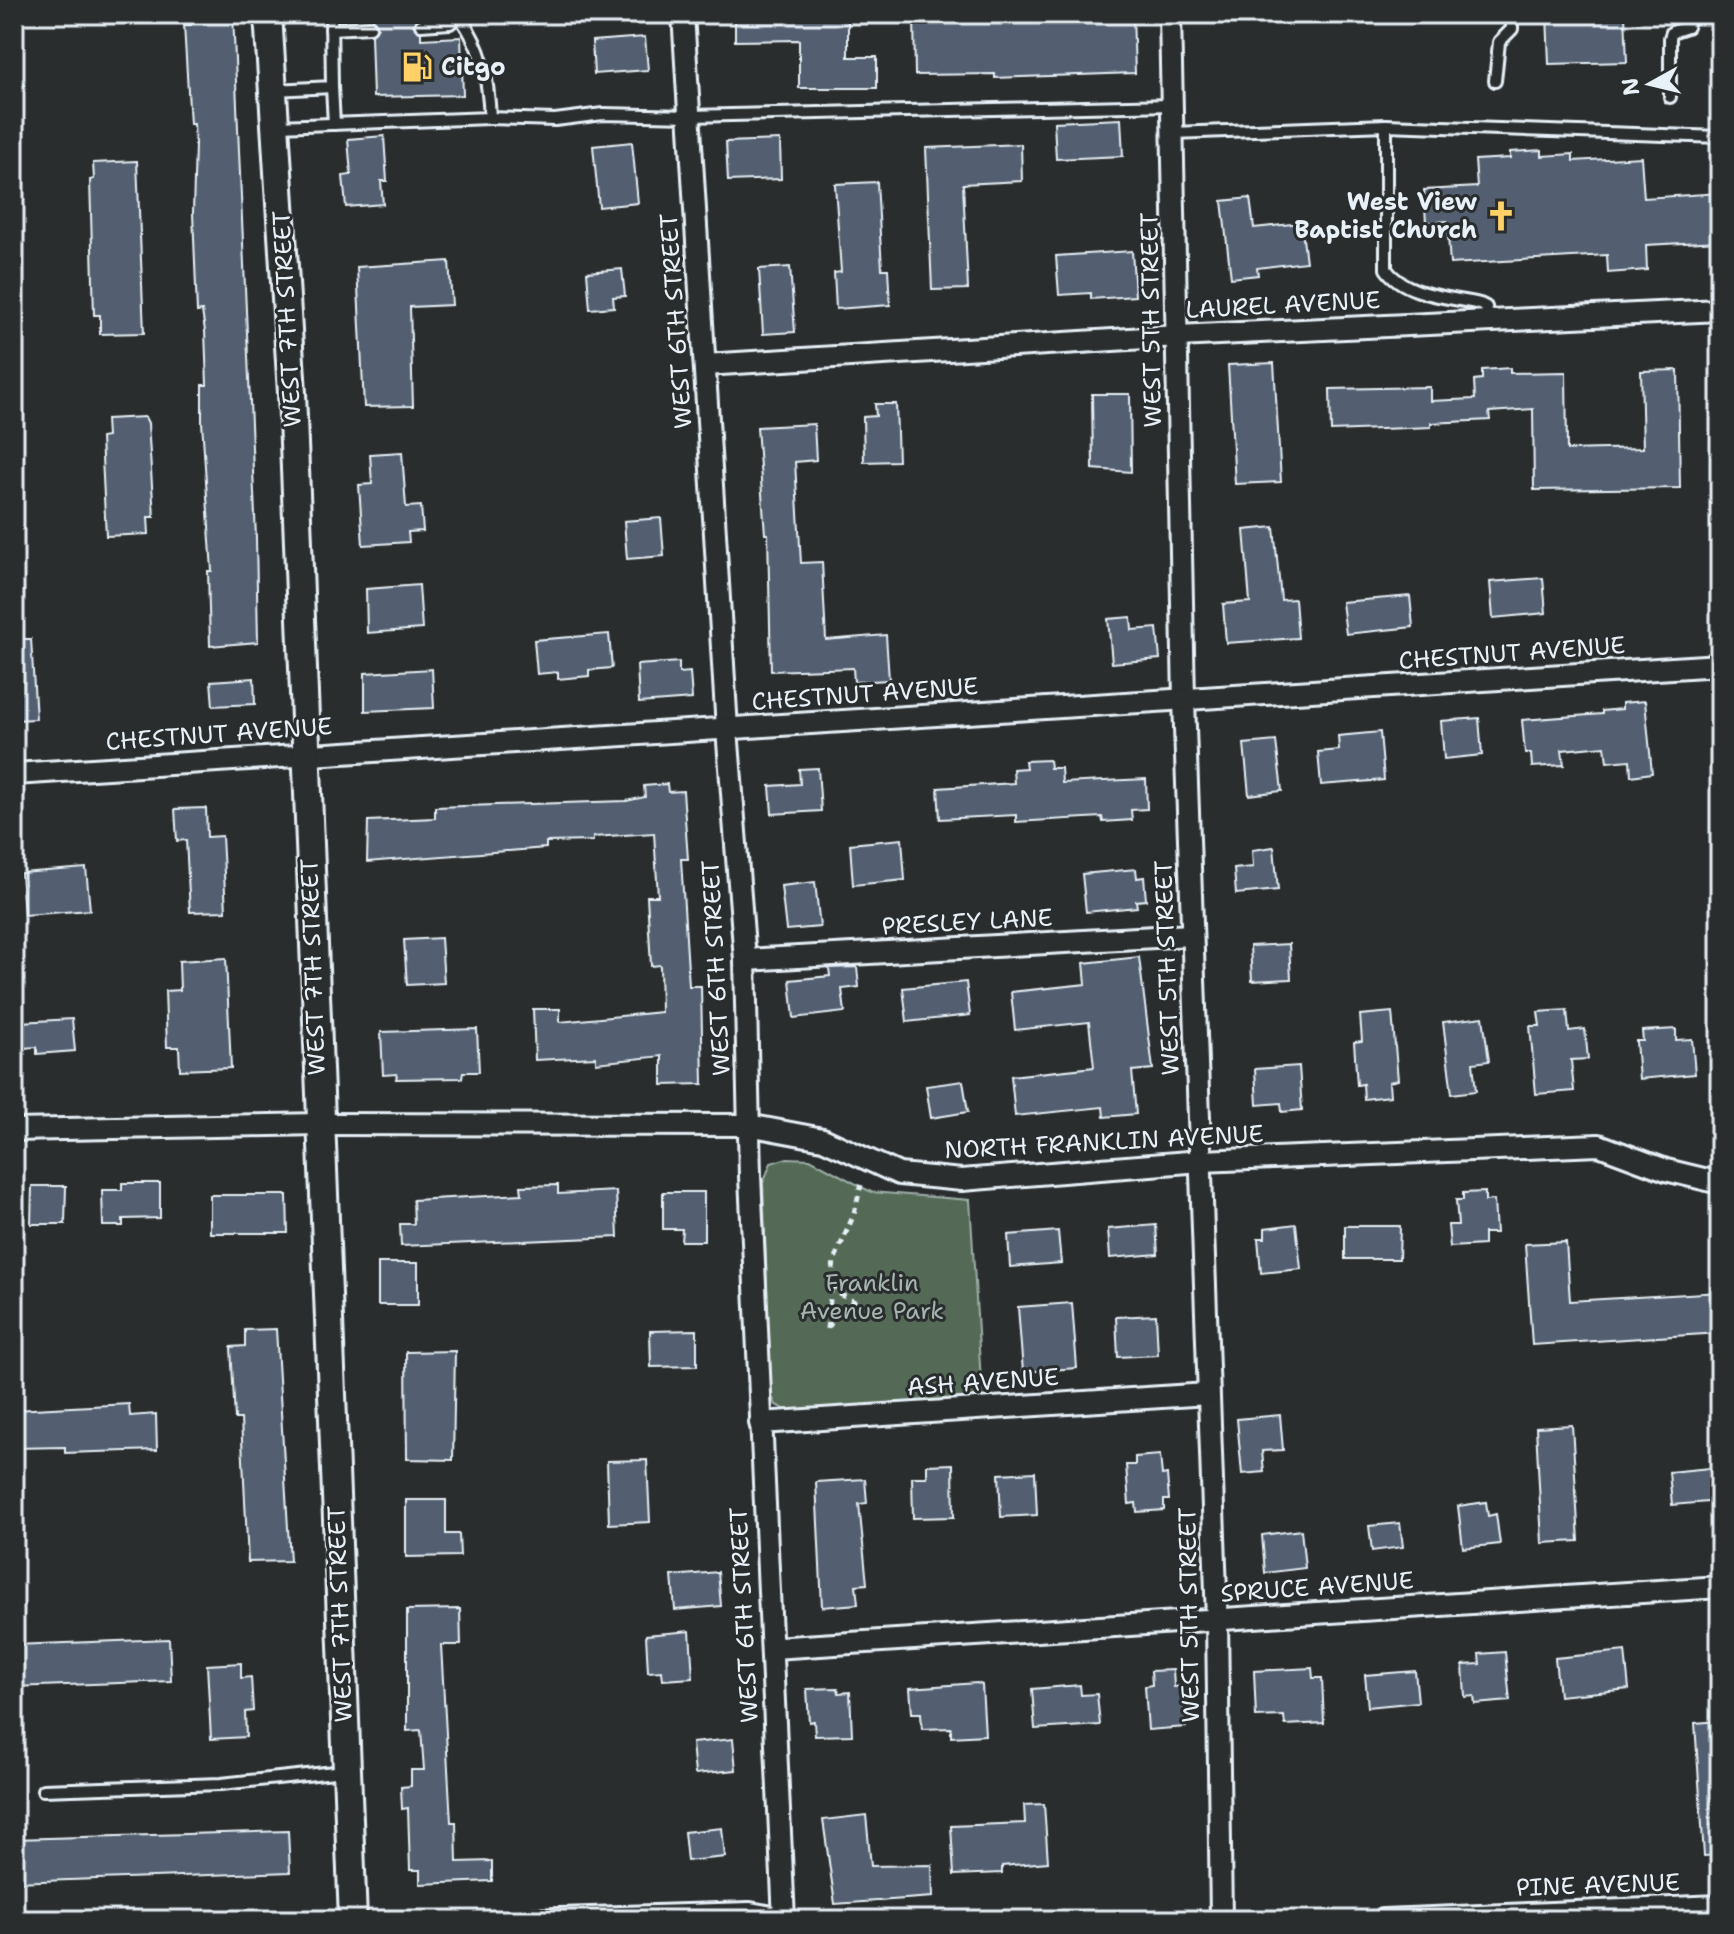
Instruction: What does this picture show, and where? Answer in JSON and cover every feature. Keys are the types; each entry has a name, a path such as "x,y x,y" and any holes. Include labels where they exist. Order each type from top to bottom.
{"street":[{"name":"WEST 7TH STREET","path":"268,14 292,393 304,754 353,1920"},
{"name":"WEST 6TH STREET","path":"683,14 727,729 745,960 760,1423 786,1919"},
{"name":"WEST 5TH STREET","path":"1170,14 1184,700 1217,1620 1221,1920"},
{"name":"LAUREL AVENUE","path":"705,365 1178,336 1720,310"},
{"name":"CHESTNUT AVENUE","path":"14,774 1720,665"},
{"name":"PRESLEY LANE","path":"745,960 1191,935"},
{"name":"NORTH FRANKLIN AVENUE","path":"14,1130 320,1124 748,1125 823,1139 899,1174 962,1180 1201,1161 1599,1145 1666,1170 1720,1183"},
{"name":"ASH AVENUE","path":"760,1423 1208,1394"},
{"name":"SPRUCE AVENUE","path":"773,1648 1720,1587"},
{"name":"PINE AVENUE","path":"1383,1920 1720,1906"},
{"path":"527,1920 750,1913 786,1919"}],"lane":[{"path":"331,14 334,124"},
{"path":"1495,81 1499,42 1512,29 1512,14"},
{"path":"1670,97 1670,38 1672,32 1687,27 1691,14"},
{"path":"421,25 450,23 459,16 469,30 488,73 490,118"},
{"path":"331,29 370,27"},
{"path":"273,90 332,87"},
{"path":"276,127 490,118 1172,105"},
{"path":"1386,125 1386,269 1395,281 1409,288 1486,307 1489,321"},
{"path":"1173,133 1386,125 1720,137"},
{"path":"43,1790 221,1784 346,1771"}],"path":[{"path":"830,1279 841,1295 861,1305 837,1314 827,1329 830,1279 861,1185"}],"green space":[{"name":"Franklin Avenue Park","path":"787,1158 810,1159 871,1192 970,1200 982,1398 786,1410 776,1405 771,1395 763,1183 771,1163"}],"building":[{"path":"190,14 233,14 256,538 258,642 210,646 208,571 212,571 202,422 202,385 207,385 205,331 202,311 197,312 193,213 195,144 194,124 190,124 184,25 191,25"},
{"name":"Citgo","path":"370,14 421,14 413,25 421,33 421,39 461,37 463,95 373,97 371,35 378,27"},
{"path":"735,14 848,14 848,57 877,57 877,88 799,88 799,40 735,41"},
{"path":"914,14 1133,14 1135,73 995,78 995,74 915,75"},
{"path":"1547,14 1625,14 1627,62 1549,64"},
{"path":"645,37 648,70 594,74 592,41"},
{"path":"1121,119 1123,156 1056,159 1054,122"},
{"path":"384,136 387,181 381,181 383,204 346,207 343,176 351,175 348,139"},
{"path":"780,140 781,179 728,181 726,142"},
{"path":"632,142 638,203 599,207 593,146"},
{"path":"1021,144 1022,181 963,184 968,289 932,290 926,148"},
{"name":"West View Baptist Church","path":"1542,150 1542,156 1573,154 1573,161 1641,157 1644,198 1720,193 1720,241 1646,245 1647,270 1608,273 1607,255 1450,264 1447,221 1426,223 1424,190 1477,187 1475,160 1510,158 1510,152"},
{"path":"137,161 144,333 100,334 100,315 94,315 90,180 94,179 93,163"},
{"path":"877,182 882,269 888,269 890,305 836,309 834,273 841,272 835,184"},
{"path":"1250,198 1254,228 1301,223 1306,262 1257,268 1258,275 1231,278 1222,201"},
{"path":"1132,251 1135,296 1091,299 1091,293 1059,295 1056,256"},
{"path":"449,261 452,305 410,307 413,406 364,407 357,267"},
{"path":"790,267 795,332 763,334 759,269"},
{"path":"622,269 625,296 613,297 614,307 590,309 587,272"},
{"path":"1274,363 1281,482 1235,484 1228,365"},
{"path":"1510,368 1510,373 1566,372 1567,450 1643,448 1641,371 1678,370 1680,488 1534,490 1533,409 1489,412 1490,420 1431,423 1431,427 1331,431 1330,389 1430,387 1430,401 1475,399 1474,380 1482,379 1482,370"},
{"path":"1092,394 1130,394 1131,472 1093,469"},
{"path":"875,404 896,404 898,461 864,462 863,417 876,416"},
{"path":"145,417 148,423 154,517 148,517 149,534 106,536 101,438 107,437 106,419"},
{"path":"814,424 816,460 795,462 801,563 822,562 826,640 886,635 889,680 854,682 853,668 771,671 768,534 765,534 757,427"},
{"path":"402,452 406,507 421,506 423,531 408,532 409,542 363,545 359,485 372,484 370,454"},
{"path":"661,518 664,556 627,559 624,521"},
{"path":"1274,527 1281,600 1295,599 1298,638 1226,643 1223,604 1250,602 1244,530"},
{"path":"1543,578 1546,613 1493,618 1490,582"},
{"path":"419,585 422,629 367,633 366,589"},
{"path":"1410,596 1413,627 1346,634 1342,602"},
{"path":"1131,617 1132,630 1157,628 1160,659 1112,663 1108,619"},
{"path":"609,634 612,668 589,670 589,676 558,679 558,672 537,674 534,640"},
{"path":"14,639 31,639 36,719 14,720"},
{"path":"679,662 679,673 690,672 692,699 639,703 637,665"},
{"path":"432,669 434,708 365,711 365,673"},
{"path":"254,678 255,704 213,706 211,681"},
{"path":"1645,701 1652,773 1631,776 1630,760 1607,762 1605,746 1562,750 1564,765 1532,767 1531,753 1525,753 1522,720 1602,714 1602,711 1622,709 1622,703"},
{"path":"1479,718 1482,755 1444,759 1441,721"},
{"path":"1380,732 1384,780 1321,785 1318,752 1339,750 1338,736"},
{"path":"1276,741 1282,791 1249,795 1244,744"},
{"path":"1049,760 1050,768 1061,768 1062,783 1146,779 1147,809 1131,810 1132,820 1103,822 1102,817 1016,822 1016,815 940,819 938,788 1014,783 1013,769 1026,768 1025,761"},
{"path":"818,768 821,811 772,814 770,786 800,784 799,769"},
{"path":"667,784 668,792 683,791 688,859 681,859 689,986 701,986 703,1084 662,1085 662,1056 596,1063 596,1057 535,1060 533,1009 560,1009 560,1022 661,1012 660,965 651,966 647,896 658,896 654,833 593,837 593,841 546,842 546,848 367,862 368,821 435,818 435,807 626,801 645,797 644,786"},
{"path":"206,808 207,837 222,836 226,911 190,912 186,840 177,841 175,809"},
{"path":"902,839 905,880 853,885 850,844"},
{"path":"1274,847 1278,890 1236,894 1234,869 1253,867 1252,850"},
{"path":"86,868 90,910 24,915 21,873"},
{"path":"1136,869 1137,878 1144,877 1146,900 1136,901 1137,907 1086,912 1082,874"},
{"path":"815,882 820,927 786,930 781,886"},
{"path":"441,938 444,983 407,985 404,940"},
{"path":"1289,944 1291,979 1252,981 1250,946"},
{"path":"1139,957 1153,1069 1132,1071 1136,1114 1104,1117 1103,1107 1015,1116 1011,1076 1094,1067 1089,1022 1015,1030 1011,992 1086,984 1084,963"},
{"path":"226,958 231,1068 180,1070 179,1047 167,1047 165,991 180,990 179,961"},
{"path":"857,967 859,987 842,989 845,1012 794,1018 790,980 830,976 829,968"},
{"path":"966,982 970,1015 907,1022 903,988"},
{"path":"1567,1010 1569,1031 1585,1029 1588,1059 1571,1060 1574,1091 1536,1094 1530,1026 1540,1026 1538,1012"},
{"path":"1392,1012 1398,1080 1389,1082 1390,1096 1364,1099 1363,1084 1357,1085 1354,1042 1362,1041 1360,1015"},
{"path":"1483,1017 1489,1061 1473,1063 1476,1091 1452,1094 1443,1022"},
{"path":"72,1019 75,1051 37,1054 37,1047 22,1048 20,1022"},
{"path":"477,1029 479,1072 463,1072 462,1078 396,1079 397,1074 383,1075 381,1032"},
{"path":"1676,1029 1676,1040 1692,1039 1695,1074 1639,1079 1636,1041 1643,1041 1642,1031"},
{"path":"1299,1066 1302,1110 1282,1112 1281,1103 1257,1105 1255,1069"},
{"path":"963,1081 968,1112 931,1118 926,1086"},
{"path":"122,1183 160,1183 160,1218 123,1219 123,1226 103,1226 102,1190 122,1190"},
{"path":"558,1185 558,1194 616,1191 618,1237 401,1246 400,1224 414,1224 413,1200 522,1194 521,1186"},
{"path":"32,1186 66,1186 65,1224 31,1224"},
{"path":"663,1192 704,1192 704,1241 681,1241 682,1229 663,1229"},
{"path":"1485,1192 1485,1201 1494,1200 1496,1233 1484,1233 1484,1245 1450,1247 1448,1225 1458,1225 1456,1200 1463,1200 1463,1193"},
{"path":"210,1195 287,1195 288,1233 210,1233"},
{"path":"1296,1224 1301,1269 1261,1273 1258,1238 1265,1238 1265,1228"},
{"path":"1156,1225 1158,1254 1110,1258 1108,1229"},
{"path":"1345,1226 1400,1226 1399,1259 1345,1259"},
{"path":"1058,1231 1061,1263 1010,1267 1008,1235"},
{"path":"1566,1242 1570,1301 1720,1292 1720,1333 1532,1345 1525,1244"},
{"path":"378,1263 418,1263 418,1305 378,1305"},
{"path":"1072,1303 1077,1368 1023,1372 1018,1307"},
{"path":"1156,1315 1158,1355 1118,1357 1116,1317"},
{"path":"276,1329 290,1561 248,1562 241,1419 235,1419 231,1347 245,1346 245,1330"},
{"path":"697,1330 697,1366 651,1367 650,1331"},
{"path":"455,1351 453,1460 407,1459 406,1352"},
{"path":"129,1404 130,1416 156,1414 157,1450 65,1453 65,1447 14,1448 14,1410"},
{"path":"1280,1415 1283,1450 1262,1451 1264,1472 1242,1474 1237,1419"},
{"path":"1572,1425 1579,1541 1542,1543 1536,1427"},
{"path":"1160,1455 1162,1475 1167,1474 1169,1500 1164,1500 1164,1510 1137,1512 1136,1503 1129,1504 1126,1465 1135,1465 1135,1457"},
{"path":"647,1460 650,1522 609,1524 607,1461"},
{"path":"953,1464 954,1517 913,1518 912,1477 927,1477 927,1465"},
{"path":"1720,1467 1720,1501 1672,1505 1669,1472"},
{"path":"1035,1472 1037,1515 1001,1517 999,1474"},
{"path":"865,1479 867,1503 859,1504 867,1584 856,1585 858,1604 822,1607 816,1482"},
{"path":"406,1500 446,1500 446,1534 459,1534 460,1556 406,1557"},
{"path":"1486,1502 1488,1516 1496,1514 1500,1544 1463,1548 1458,1506"},
{"path":"1400,1523 1403,1547 1372,1551 1369,1526"},
{"path":"1301,1530 1305,1568 1265,1573 1262,1535"},
{"path":"718,1572 721,1606 675,1610 672,1576"},
{"path":"460,1609 461,1645 441,1645 451,1822 456,1822 457,1862 492,1861 492,1881 420,1884 420,1870 410,1870 408,1808 402,1809 401,1787 411,1786 411,1770 424,1770 421,1730 407,1731 407,1610"},
{"path":"690,1631 693,1678 663,1680 662,1671 648,1672 646,1635"},
{"path":"169,1639 171,1681 14,1687 14,1645"},
{"path":"1625,1651 1629,1689 1559,1696 1555,1658"},
{"path":"1505,1652 1510,1701 1475,1704 1474,1696 1465,1697 1463,1665 1480,1664 1479,1654"},
{"path":"241,1663 241,1678 251,1677 253,1711 245,1712 246,1737 211,1739 207,1665"},
{"path":"1312,1668 1313,1678 1322,1678 1324,1723 1285,1725 1284,1716 1256,1717 1254,1671"},
{"path":"1173,1670 1174,1687 1183,1686 1186,1727 1148,1730 1145,1686 1152,1685 1151,1671"},
{"path":"1415,1671 1418,1702 1368,1707 1365,1675"},
{"path":"982,1685 985,1735 951,1737 951,1728 922,1729 921,1713 912,1713 910,1688"},
{"path":"1080,1685 1081,1695 1097,1694 1100,1725 1035,1729 1032,1689"},
{"path":"838,1688 839,1693 850,1692 852,1735 815,1736 814,1721 809,1722 807,1689"},
{"path":"1720,1721 1720,1855 1704,1856 1695,1723"},
{"path":"733,1739 736,1770 695,1774 692,1743"},
{"path":"1044,1804 1048,1862 1002,1866 1002,1873 954,1875 951,1826 1025,1823 1024,1805"},
{"path":"866,1815 871,1866 932,1865 933,1897 835,1904 823,1820"},
{"path":"722,1828 725,1857 687,1861 684,1832"},
{"path":"288,1831 290,1872 14,1882 14,1839"}],"place":[{"name":"Citgo","path":"417,67"},
{"name":"West View Baptist Church","path":"1501,216"}]}
